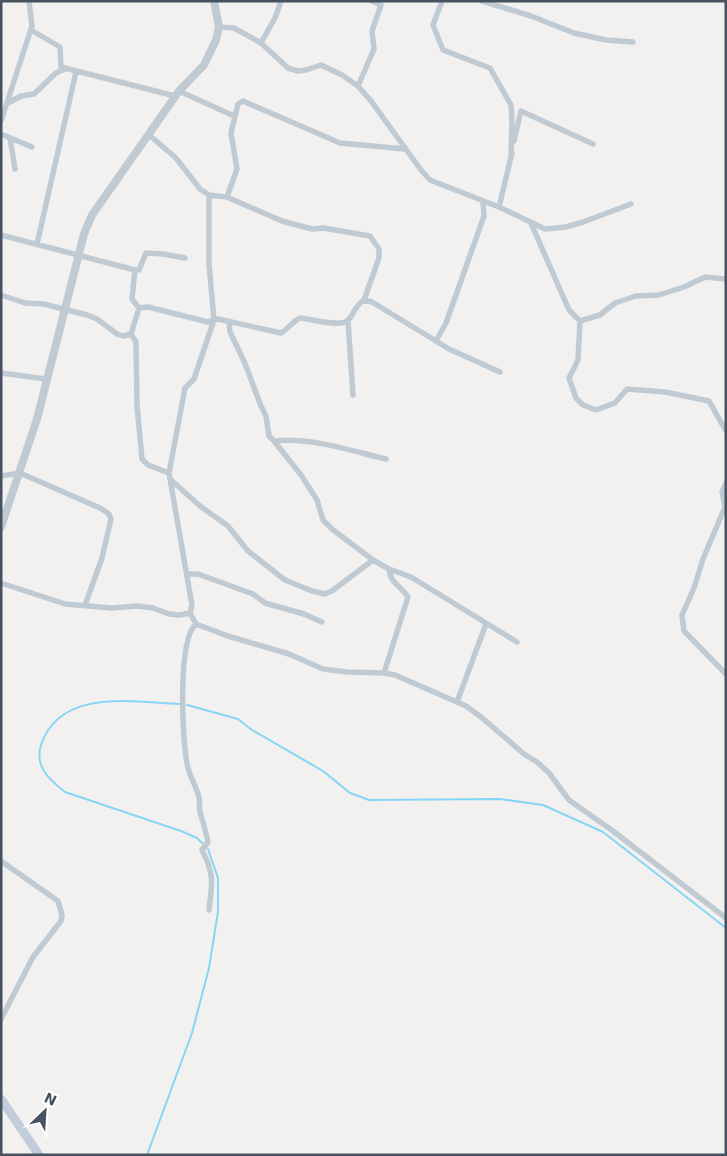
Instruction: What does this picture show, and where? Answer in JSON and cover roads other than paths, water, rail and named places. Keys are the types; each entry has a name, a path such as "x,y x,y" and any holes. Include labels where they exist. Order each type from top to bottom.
{"main road":[{"path":"1,1099 40,1155"}],"street":[{"path":"1,120 32,26 29,1"},
{"path":"1,527 37,419 77,255 92,215 177,93 204,65 216,40 219,27 214,1"},
{"path":"260,43 281,1"},
{"path":"358,86 374,49 372,31 381,5 372,1"},
{"path":"442,1 433,25 442,50 490,68 511,105 511,156"},
{"path":"482,1 531,16 574,33 606,40 634,42"},
{"path":"219,27 234,28 260,43 288,68 298,71 321,65 342,75 358,86 371,100 420,170 430,180 500,207 545,229 566,227 632,204"},
{"path":"31,30 60,47 61,67 76,72 177,93 234,116"},
{"path":"8,103 21,96 34,94 56,72 66,69"},
{"path":"37,244 76,72"},
{"path":"227,197 237,169 231,133 238,104 243,101 340,143 405,149"},
{"path":"500,207 521,111 593,144"},
{"path":"1,134 32,147"},
{"path":"148,134 176,158 200,189 209,195 227,197 282,221 312,230 323,228 370,236 379,249 379,258 364,300"},
{"path":"10,138 15,169"},
{"path":"209,195 209,264 214,320 194,379 185,388 169,476 192,605 190,613 196,624 228,636 289,654 324,669 395,675 466,706 549,773 568,800 613,831 726,918"},
{"path":"436,341 446,322 484,216 483,202"},
{"path":"531,223 568,310 580,321"},
{"path":"1,235 135,270 139,270 146,253 185,258"},
{"path":"135,270 132,299 138,308 131,334 136,342 136,405 142,459 148,465 169,476 200,506 228,526 248,551 285,580 299,587 325,594 332,591 372,560"},
{"path":"580,321 600,315 615,303 636,296 659,295 684,287 705,277 726,279"},
{"path":"1,295 25,303 64,308 97,320 117,334 123,336 131,334"},
{"path":"353,395 348,321 358,303 364,300 372,302 449,349 500,372"},
{"path":"138,308 148,307 208,322 218,319 281,333 288,329 295,320 300,318 341,324 348,321"},
{"path":"229,321 230,332 266,416 269,436 301,475 317,500 324,520 332,529 372,560 411,577 517,642"},
{"path":"580,321 578,360 569,378 576,398 583,405 596,410 615,404 627,389 665,392 709,401 726,431"},
{"path":"1,373 46,379"},
{"path":"274,441 288,439 321,444 386,459"},
{"path":"1,476 20,473 110,514 111,519 102,558 85,605"},
{"path":"726,482 722,492 725,507 682,615 684,631 726,674"},
{"path":"384,673 408,597 394,584 389,569"},
{"path":"187,574 198,574 253,594 265,603 304,614 322,622"},
{"path":"1,583 65,604 112,608 138,606 153,608 169,614 190,613"},
{"path":"196,624 192,627 186,643 182,694 188,767 200,798 200,810 208,842 202,850 208,862 213,882 209,910"},
{"path":"457,702 486,624"},
{"path":"1,862 58,901 62,915 61,921 33,957 1,1019"}],"waterway":[{"path":"179,704 120,701 100,702 81,706 64,714 50,727 41,745 40,760 49,778 65,792 181,831 197,838 202,843"},
{"path":"187,705 238,719 252,730 323,771 350,793 369,800 500,799 543,805 603,832 726,928"},
{"path":"147,1155 192,1033 209,968 218,912 218,878 208,849"}]}
